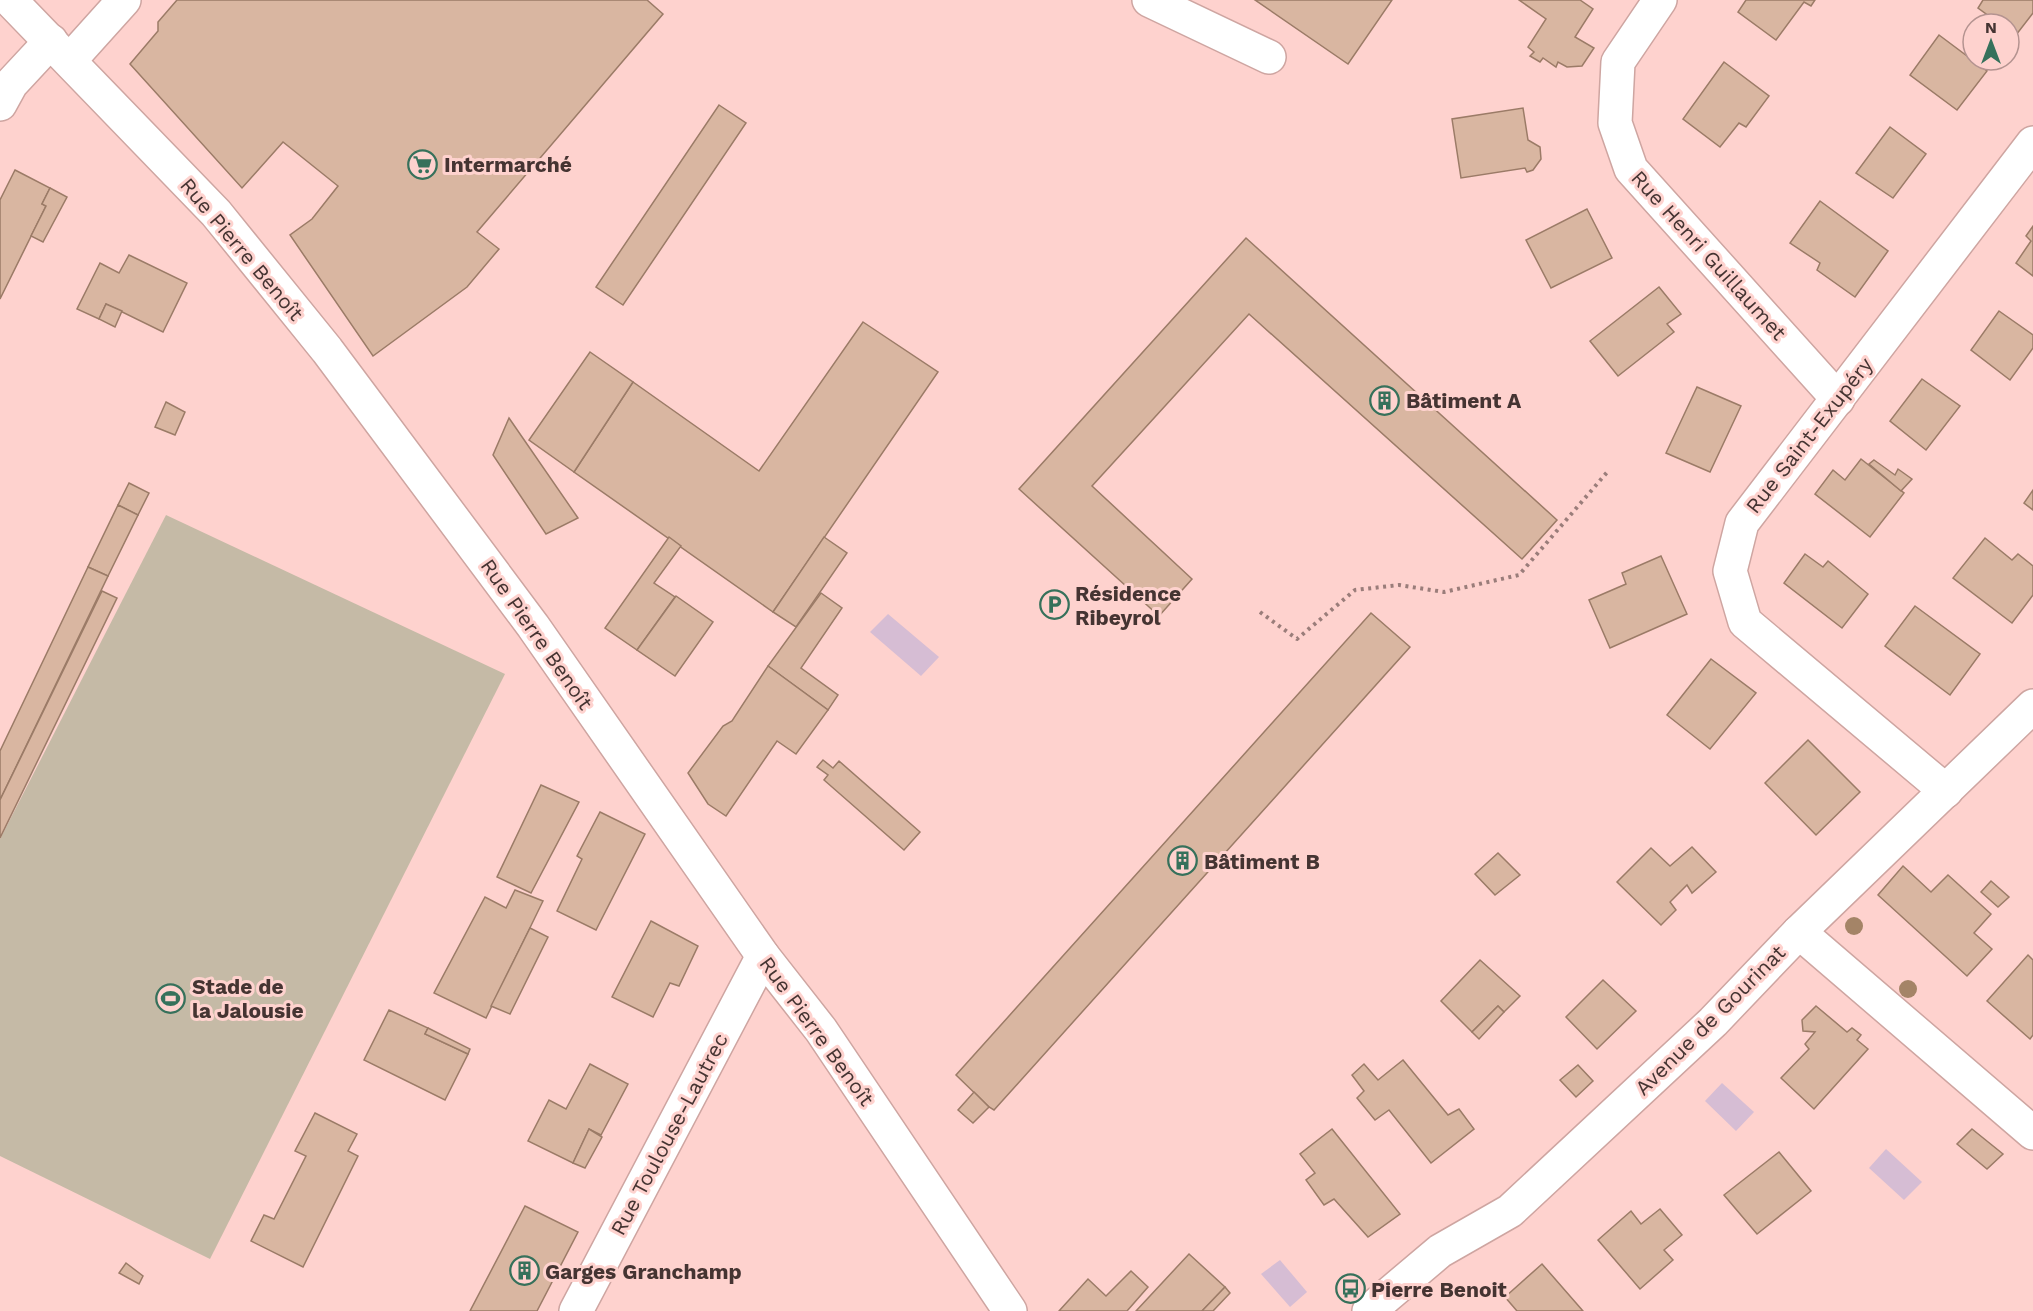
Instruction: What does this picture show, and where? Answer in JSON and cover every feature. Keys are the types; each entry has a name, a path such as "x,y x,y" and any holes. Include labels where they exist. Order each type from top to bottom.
{"street":[{"name":"Rue Pierre Benoît","path":"10,0 216,213 327,350 533,626 763,956 821,1030 1010,1311"},
{"path":"0,104 11,84 60,51 124,0"},
{"path":"1149,0 1269,57"},
{"name":"Rue Henri Guillaumet","path":"1660,0 1618,62 1615,123 1631,169 1838,399"},
{"name":"Rue Saint-Exupéry","path":"1946,791 1745,622 1730,571 1742,523 2033,143"},
{"name":"Avenue de Gourinat","path":"1369,1311 1440,1251 1510,1211 1713,1022 1799,932 2033,706"},
{"path":"1799,932 2033,1133"},
{"name":"Rue Toulouse-Lautrec","path":"576,1311 763,956"}],"path":[{"path":"1260,612 1297,639 1355,590 1399,585 1444,592 1519,575 1609,471"}],"shaded area":[{"name":"Stade de la Jalousie","path":"166,515 505,674 210,1259 0,1156 0,839"},
{"path":"888,614 939,657 921,676 870,632"},
{"path":"1722,1083 1754,1112 1736,1131 1705,1101"},
{"path":"1886,1149 1922,1182 1904,1200 1869,1168"},
{"path":"1280,1260 1307,1292 1290,1307 1261,1274"}],"building":[{"name":"Intermarché","path":"177,0 647,0 663,14 477,232 499,249 467,287 373,356 290,235 312,219 338,186 283,142 242,188 130,64 158,31 158,22"},
{"path":"1255,0 1392,0 1348,64"},
{"path":"1519,0 1580,0 1593,9 1575,37 1594,48 1582,66 1567,67 1558,62 1556,67 1543,58 1540,62 1530,56 1534,52 1528,47 1546,19"},
{"path":"1746,0 1815,0 1811,6 1804,2 1776,40 1738,12"},
{"path":"1983,0 2033,0 2033,13 2021,29 2021,12 1984,12 1978,8"},
{"path":"1939,35 1961,52 1961,72 1986,72 1957,110 1910,75"},
{"path":"1724,62 1769,96 1746,127 1739,123 1720,147 1683,119"},
{"path":"719,105 746,123 623,305 596,287"},
{"path":"1523,108 1528,140 1540,147 1541,159 1533,170 1527,172 1525,168 1461,178 1452,119"},
{"path":"1890,127 1926,154 1893,198 1856,173"},
{"path":"15,170 50,188 42,204 46,206 0,299 0,200"},
{"path":"50,188 67,197 43,242 31,236 46,206 42,204"},
{"path":"1820,201 1888,251 1855,297 1817,270 1820,263 1790,243"},
{"path":"1587,209 1612,258 1551,288 1526,240"},
{"path":"2033,226 2033,276 2016,263 2031,241 2026,236"},
{"name":"Bâtiment A","path":"1246,238 1557,520 1522,559 1249,314 1092,486 1192,579 1159,616 1019,489"},
{"path":"129,255 187,283 163,332 106,304 99,319 77,309 100,263 119,273"},
{"path":"1659,287 1681,314 1667,324 1674,332 1618,376 1590,341"},
{"path":"106,304 122,311 115,327 99,319"},
{"path":"1999,311 2033,335 2033,348 2010,380 1971,350"},
{"path":"863,322 938,372 773,612 574,472 633,382 759,471"},
{"path":"590,352 633,382 574,472 529,440"},
{"path":"1922,379 1960,406 1926,450 1890,421"},
{"path":"1697,387 1741,406 1710,472 1666,453"},
{"path":"166,402 185,412 175,435 155,427"},
{"path":"509,418 578,518 546,534 493,455"},
{"path":"1861,459 1904,493 1870,537 1815,494 1833,470 1845,480"},
{"path":"1874,460 1895,475 1898,469 1912,479 1901,491 1869,464"},
{"path":"129,483 149,493 138,515 118,505"},
{"path":"2033,490 2033,510 2024,503"},
{"path":"118,505 138,515 108,576 88,567"},
{"path":"669,537 681,546 654,583 675,597 637,650 605,628"},
{"path":"824,537 847,553 796,627 773,612"},
{"path":"1985,538 2012,560 2018,554 2033,566 2033,595 2012,623 1953,578"},
{"path":"1805,554 1823,567 1828,561 1868,594 1842,628 1784,583"},
{"path":"1661,556 1687,614 1610,648 1589,600 1626,584 1622,573"},
{"path":"88,567 108,576 0,800 0,751"},
{"path":"102,591 117,598 0,838 0,800"},
{"path":"821,593 842,608 801,668 838,695 828,710 768,666"},
{"path":"676,596 713,622 675,676 637,650"},
{"path":"1915,606 1980,654 1950,695 1885,646"},
{"name":"Bâtiment B","path":"1371,613 1410,647 994,1110 989,1107 956,1075"},
{"path":"1711,659 1756,693 1710,749 1667,715"},
{"path":"768,666 828,710 796,754 777,741 726,816 708,804 688,773 723,726 732,721"},
{"path":"1808,740 1860,792 1816,835 1765,783"},
{"path":"823,760 833,768 839,761 920,832 904,850 824,780 828,775 817,767"},
{"path":"541,785 579,802 531,893 497,877"},
{"path":"600,812 645,834 596,930 557,911 582,859 577,856"},
{"path":"1692,847 1716,872 1692,893 1687,885 1670,902 1676,910 1661,925 1617,882 1651,848 1670,866"},
{"path":"1498,853 1520,875 1495,895 1475,874"},
{"path":"1903,866 1931,892 1948,875 1991,914 1974,933 1992,949 1967,976 1878,895"},
{"path":"1991,881 2009,897 1998,907 1981,892"},
{"path":"515,890 543,901 486,1018 434,993 485,897 506,908"},
{"path":"651,921 698,946 679,986 670,983 653,1017 612,997"},
{"path":"530,928 548,937 510,1014 491,1006"},
{"path":"2028,955 2033,960 2033,1035 2030,1039 1987,1001"},
{"path":"1480,960 1520,996 1504,1012 1498,1006 1472,1032 1441,1001"},
{"path":"1603,980 1636,1011 1597,1049 1566,1017"},
{"path":"1498,1006 1504,1012 1479,1039 1472,1032"},
{"path":"1816,1006 1847,1032 1852,1028 1861,1035 1857,1040 1868,1049 1814,1109 1781,1078 1809,1049 1805,1044 1815,1032 1803,1031 1802,1020"},
{"path":"389,1010 428,1028 425,1034 468,1054 445,1100 364,1060"},
{"path":"428,1028 470,1049 468,1054 425,1034"},
{"path":"1403,1060 1448,1115 1459,1109 1474,1129 1431,1163 1389,1110 1375,1120 1357,1098 1364,1091 1352,1075 1364,1064 1378,1080"},
{"path":"590,1064 628,1084 601,1135 589,1129 573,1163 528,1141 549,1100 566,1109"},
{"path":"1578,1065 1593,1081 1576,1097 1560,1080"},
{"path":"974,1092 989,1107 973,1123 958,1110"},
{"path":"315,1113 357,1134 348,1151 358,1156 303,1267 251,1241 264,1215 274,1219 306,1156 295,1151"},
{"path":"589,1129 602,1137 585,1168 573,1163"},
{"path":"1332,1129 1400,1214 1368,1237 1334,1199 1324,1205 1306,1180 1315,1173 1300,1154"},
{"path":"1972,1129 2003,1154 1987,1169 1957,1144"},
{"path":"1779,1152 1811,1191 1757,1234 1724,1195"},
{"name":"Garges Granchamp","path":"525,1206 578,1232 537,1311 470,1311"},
{"path":"1660,1209 1682,1235 1664,1250 1673,1260 1640,1289 1598,1240 1631,1211 1641,1224"},
{"path":"1189,1254 1225,1287 1202,1311 1136,1311"},
{"path":"126,1263 143,1276 139,1284 119,1273"},
{"path":"1542,1264 1583,1311 1517,1311 1505,1297"},
{"path":"1131,1271 1148,1287 1127,1311 1059,1311 1088,1279 1106,1296"},
{"path":"1225,1287 1230,1293 1213,1311 1202,1311"}],"place":[{"name":"Intermarché","path":"423,164"},
{"name":"Bâtiment A","path":"1385,400"},
{"name":"Résidence Ribeyrol","path":"1054,605"},
{"name":"Bâtiment B","path":"1183,861"},
{"name":"Stade de la Jalousie","path":"171,998"},
{"name":"Garges Granchamp","path":"524,1271"},
{"name":"Pierre Benoit","path":"1350,1289"}]}
